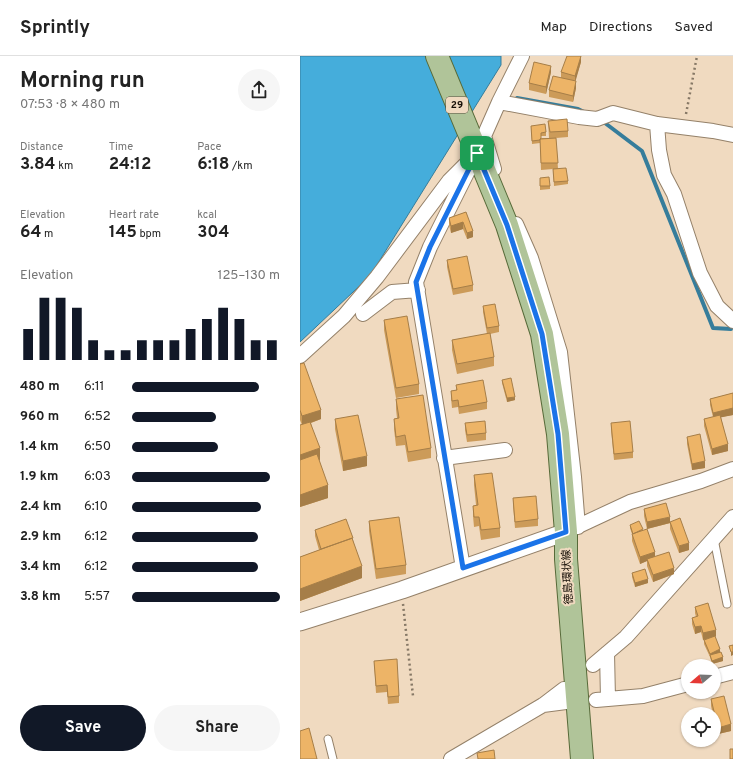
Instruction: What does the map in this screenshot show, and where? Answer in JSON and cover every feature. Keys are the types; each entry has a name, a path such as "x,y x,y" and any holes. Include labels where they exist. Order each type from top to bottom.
{"main road":[{"name":"徳島環状線","path":"437,56 507,225 542,334 572,529 566,559 582,759"}],"street":[{"path":"522,56 484,136 498,183 531,258 560,352 574,477 572,529"},
{"path":"499,102 579,118 597,119 613,113 657,124 713,131 733,136"},
{"path":"657,124 659,150 664,174 674,194 700,273 717,306 733,320"},
{"path":"463,568 416,282 430,247 477,153"},
{"path":"300,356 344,316 377,277 449,181 477,153"},
{"path":"363,314 392,292 418,290"},
{"path":"444,458 505,450"},
{"path":"300,622 402,590 572,529 630,502 701,481 733,469"},
{"path":"592,665 626,637 733,517"},
{"path":"607,653 602,699 643,696 681,686"},
{"path":"721,675 733,672"},
{"path":"451,759 543,705 565,695"}],"lane":[{"path":"714,539 727,604"},
{"path":"328,739 333,759"}],"path":[{"path":"683,127 697,56"},
{"path":"402,590 413,696"}],"water":[{"path":"300,56 501,56 501,65 370,276 300,342"}],"building":[{"path":"567,56 581,56 575,76 561,72"},
{"path":"534,62 551,66 546,87 529,83"},
{"path":"553,76 576,81 573,96 549,90"},
{"path":"567,119 568,131 550,132 548,121"},
{"path":"545,124 546,132 541,133 540,140 532,141 531,126"},
{"path":"556,138 558,163 541,163 540,139"},
{"path":"566,168 568,181 554,182 553,169"},
{"path":"549,177 550,186 540,186 540,178"},
{"path":"466,212 473,231 467,233 463,222 451,226 449,218"},
{"path":"467,256 473,285 453,289 447,260"},
{"path":"495,304 499,326 487,328 483,306"},
{"path":"407,316 419,384 396,388 384,320"},
{"path":"490,333 494,357 457,364 452,340"},
{"path":"304,363 321,410 302,416 300,410 300,364"},
{"path":"511,378 515,397 507,398 502,380"},
{"path":"483,380 487,402 459,407 458,400 452,401 451,391 457,390 456,385"},
{"path":"733,393 733,408 713,413 710,399"},
{"path":"423,395 431,448 408,452 405,435 396,437 394,419 399,418 396,399"},
{"path":"358,415 367,456 343,461 335,419"},
{"path":"720,415 728,444 712,449 704,419"},
{"path":"485,421 486,433 467,435 465,423"},
{"path":"630,421 633,452 614,454 611,423"},
{"path":"310,422 320,448 300,455 300,425"},
{"path":"700,434 705,461 692,464 687,437"},
{"path":"317,454 328,485 300,495 300,460"},
{"path":"492,473 500,528 481,530 479,517 474,517 473,506 478,505 474,475"},
{"path":"536,496 538,519 515,522 513,498"},
{"path":"666,503 670,517 647,522 644,509"},
{"path":"399,517 406,565 376,569 369,521"},
{"path":"680,518 689,543 679,546 670,522"},
{"path":"346,519 353,538 321,549 315,530"},
{"path":"639,521 643,529 633,534 630,525"},
{"path":"647,529 655,552 640,557 632,534"},
{"path":"352,538 362,566 300,589 300,557"},
{"path":"669,552 674,568 653,575 647,559"},
{"path":"645,569 648,579 635,583 632,573"},
{"path":"708,603 716,630 703,633 701,626 695,627 692,618 698,616 695,607"},
{"path":"715,636 720,649 710,654 704,640"},
{"path":"733,645 733,652 731,652 729,646"},
{"path":"721,652 723,657 711,659 710,655"},
{"path":"397,659 399,696 388,697 387,685 376,686 374,661"},
{"path":"724,696 731,724 721,727 721,707 713,707 711,699 721,699 721,697"},
{"path":"309,728 317,759 300,759 300,731"},
{"path":"730,749 733,749 733,759 730,759"},
{"path":"494,750 495,759 478,759 477,753"}],"waterway":[{"path":"517,98 578,109 584,112"},
{"path":"601,120 642,151 713,328 731,329"}],"route":[{"path":"477,153 507,225 542,334 558,434 566,532 463,568 416,282 430,247 477,153"}]}
